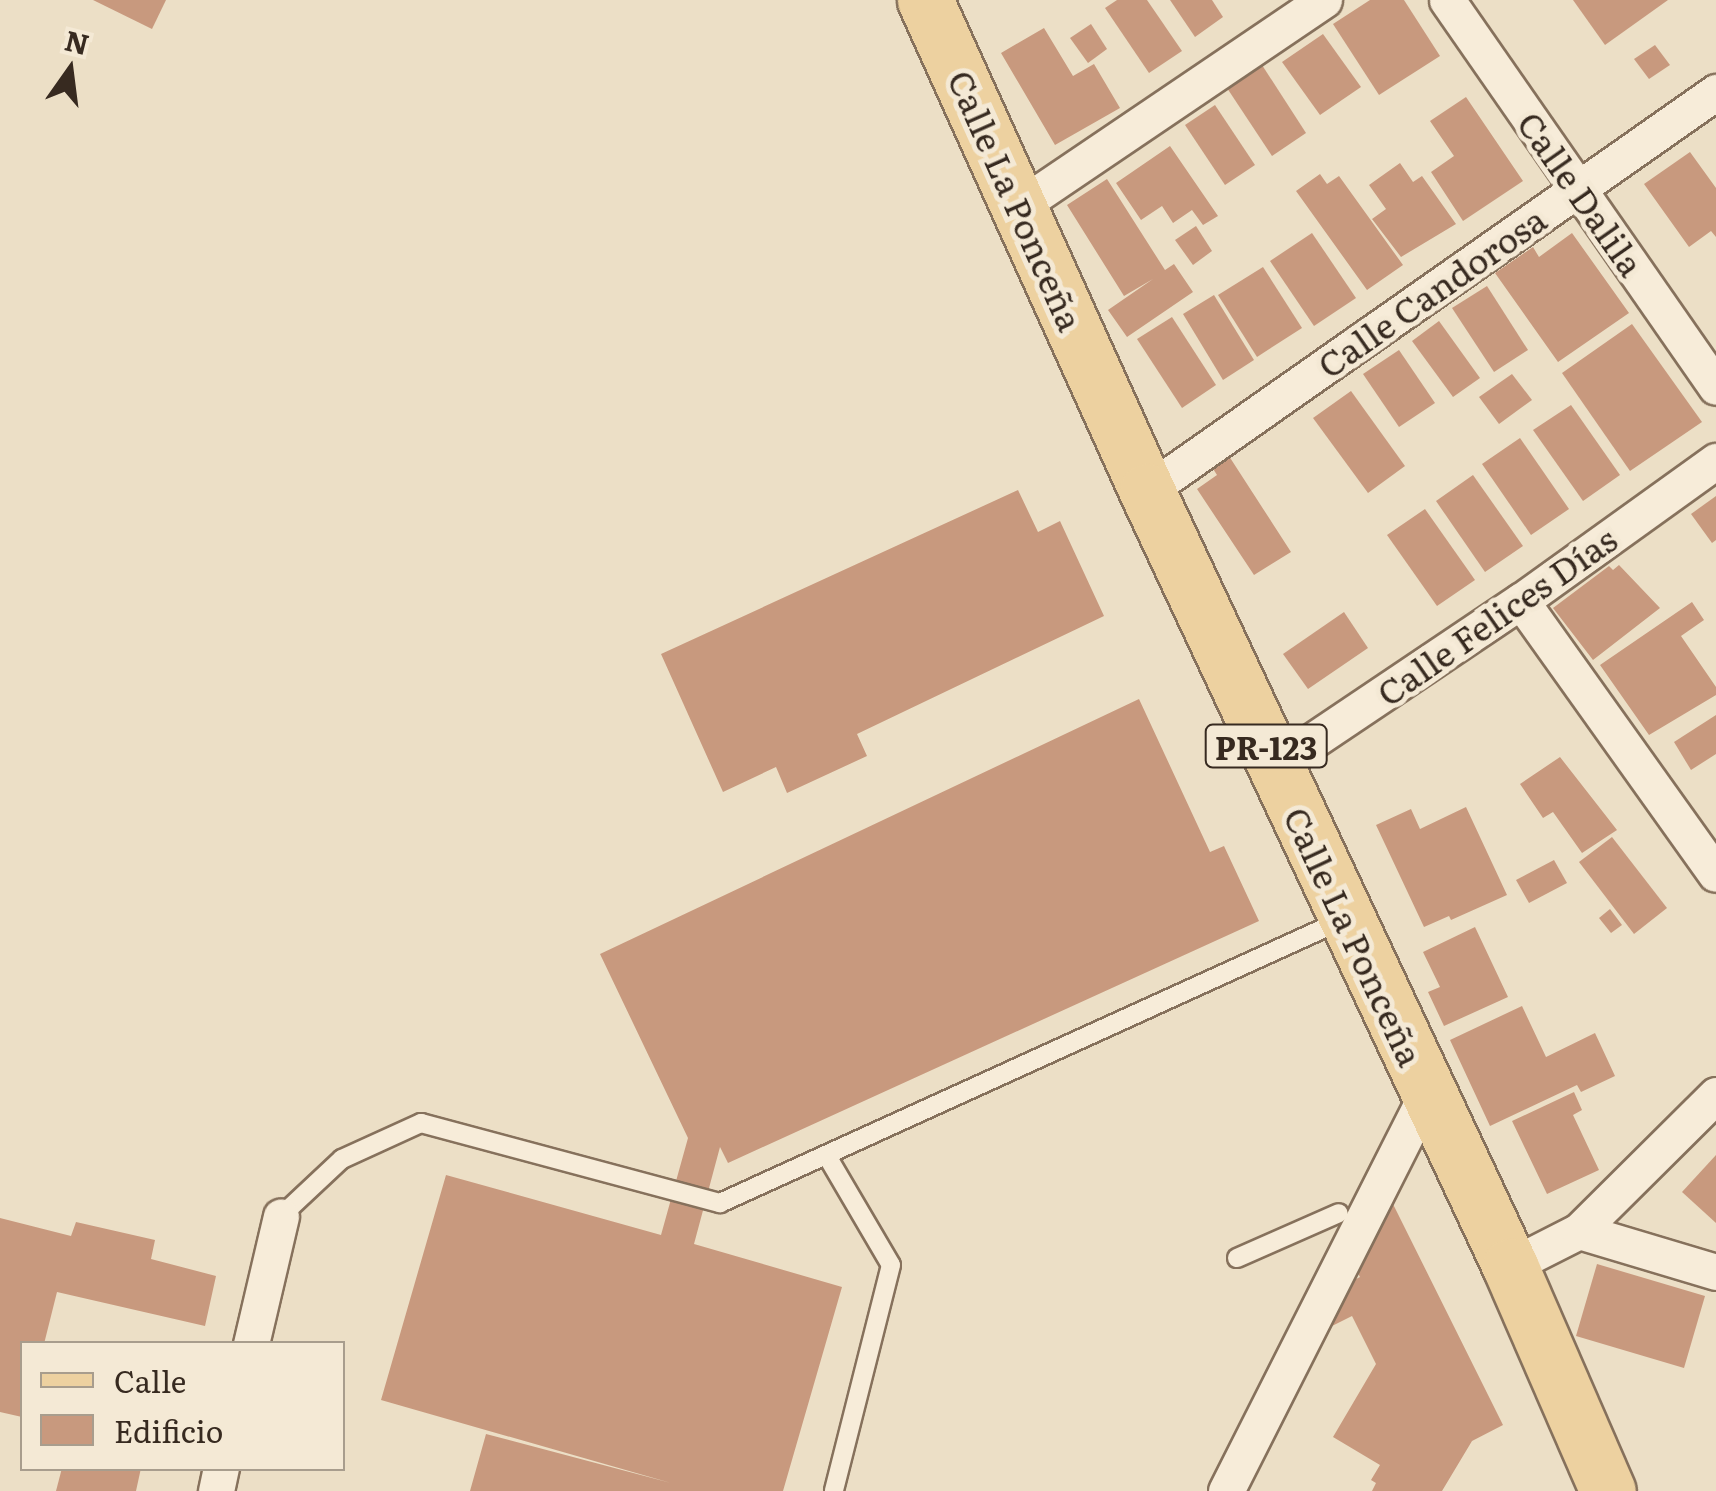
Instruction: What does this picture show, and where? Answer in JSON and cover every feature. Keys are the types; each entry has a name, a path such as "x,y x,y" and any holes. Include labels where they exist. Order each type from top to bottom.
{"main road":[{"name":"Calle La Ponceña","path":"925,0 1147,491 1510,1266 1608,1491"}],"street":[{"path":"1020,205 1324,0"},
{"name":"Calle Dalila","path":"1447,0 1716,387"},
{"name":"Calle Candorosa","path":"1147,491 1716,92"},
{"name":"Calle Felices Días","path":"1275,766 1521,600 1716,461"},
{"path":"1521,600 1716,874"},
{"path":"1226,1491 1428,1091"},
{"path":"1510,1266 1578,1231 1716,1095"},
{"path":"252,1341 282,1216"},
{"path":"1578,1231 1716,1272"}],"lane":[{"path":"282,1216 342,1160 421,1123 720,1203 1347,918"},
{"path":"827,1156 891,1265 834,1491"},
{"path":"1238,1258 1339,1213"}],"building":[{"path":"93,0 166,0 152,29"},
{"path":"1117,0 1147,0 1182,51 1149,73 1105,8"},
{"path":"1170,0 1212,0 1223,17 1195,37"},
{"path":"1370,0 1404,0 1440,56 1379,95 1333,24"},
{"path":"1573,0 1668,0 1605,45"},
{"path":"1091,24 1107,49 1088,63 1070,38"},
{"path":"1044,28 1073,76 1094,64 1120,108 1055,145 1001,53"},
{"path":"1323,34 1361,87 1320,115 1282,62"},
{"path":"1655,45 1670,65 1649,79 1634,59"},
{"path":"1262,65 1306,133 1272,156 1227,88"},
{"path":"1466,97 1523,181 1463,221 1431,172 1454,156 1430,121"},
{"path":"1215,105 1255,165 1225,185 1185,125"},
{"path":"1170,146 1218,216 1203,225 1192,210 1173,223 1162,206 1141,220 1116,183"},
{"path":"1690,152 1716,188 1716,237 1711,231 1689,247 1644,184"},
{"path":"1400,163 1413,182 1422,176 1456,224 1401,257 1372,219 1386,209 1369,185"},
{"path":"1320,174 1327,184 1339,176 1403,265 1367,290 1296,191"},
{"path":"1107,179 1165,270 1174,264 1193,292 1127,337 1108,310 1153,279 1124,296 1067,205"},
{"path":"1196,226 1212,251 1193,265 1175,240"},
{"path":"1312,233 1356,298 1314,326 1270,261"},
{"path":"1572,233 1629,313 1558,362 1495,273 1533,247 1539,257"},
{"path":"1263,267 1302,328 1257,357 1218,295"},
{"path":"1487,286 1528,350 1494,372 1452,308"},
{"path":"1214,295 1254,360 1223,380 1183,314"},
{"path":"1172,317 1216,385 1182,408 1137,339"},
{"path":"1439,321 1480,378 1453,397 1412,341"},
{"path":"1632,324 1702,422 1630,471 1562,373"},
{"path":"1399,350 1435,403 1399,427 1363,374"},
{"path":"1512,374 1532,400 1499,424 1479,397"},
{"path":"1351,391 1405,466 1368,493 1313,418"},
{"path":"1571,405 1620,475 1583,501 1533,430"},
{"path":"1520,438 1569,509 1531,535 1482,464"},
{"path":"1227,453 1291,552 1254,575 1197,489 1217,475 1210,464"},
{"path":"1473,475 1523,546 1485,572 1436,501"},
{"path":"1018,490 1038,532 1060,521 1104,616 857,734 867,756 787,793 776,767 723,792 661,654"},
{"path":"1716,496 1716,540 1712,543 1691,514"},
{"path":"1425,509 1475,580 1437,606 1387,535"},
{"path":"1619,565 1660,608 1593,660 1553,608 1609,566 1613,570"},
{"path":"1692,602 1704,620 1681,636 1716,687 1716,695 1649,735 1600,665"},
{"path":"1344,612 1368,648 1308,689 1283,654"},
{"path":"1139,699 1210,852 1224,846 1259,921 728,1163 720,1147 694,1244 842,1287 783,1491 470,1491 486,1434 671,1483 381,1400 446,1175 661,1235 688,1138 600,954"},
{"path":"1716,715 1716,754 1691,770 1674,742"},
{"path":"1560,757 1617,830 1582,853 1553,812 1543,818 1520,784"},
{"path":"1466,807 1507,895 1451,920 1449,916 1424,927 1376,825 1411,809 1420,829"},
{"path":"1612,837 1667,908 1634,934 1579,862"},
{"path":"1554,860 1567,883 1529,903 1516,880"},
{"path":"1610,909 1622,925 1611,933 1599,918"},
{"path":"1475,927 1508,997 1444,1026 1428,992 1440,987 1423,952"},
{"path":"1522,1006 1546,1057 1595,1033 1615,1076 1581,1092 1577,1085 1490,1126 1450,1040"},
{"path":"1574,1092 1582,1110 1573,1115 1599,1170 1547,1194 1512,1121"},
{"path":"1716,1155 1716,1223 1682,1192"},
{"path":"1385,1188 1503,1425 1472,1441 1442,1491 1372,1491 1376,1483 1371,1480 1380,1465 1333,1437 1376,1364 1352,1316 1332,1326 1318,1298 1360,1277 1349,1258"},
{"path":"0,1218 71,1236 76,1222 155,1240 151,1259 216,1276 205,1326 57,1292 45,1341 20,1341 20,1417 0,1412"},
{"path":"1597,1264 1705,1296 1684,1368 1576,1336"},
{"path":"61,1471 140,1471 136,1491 56,1491"}]}
